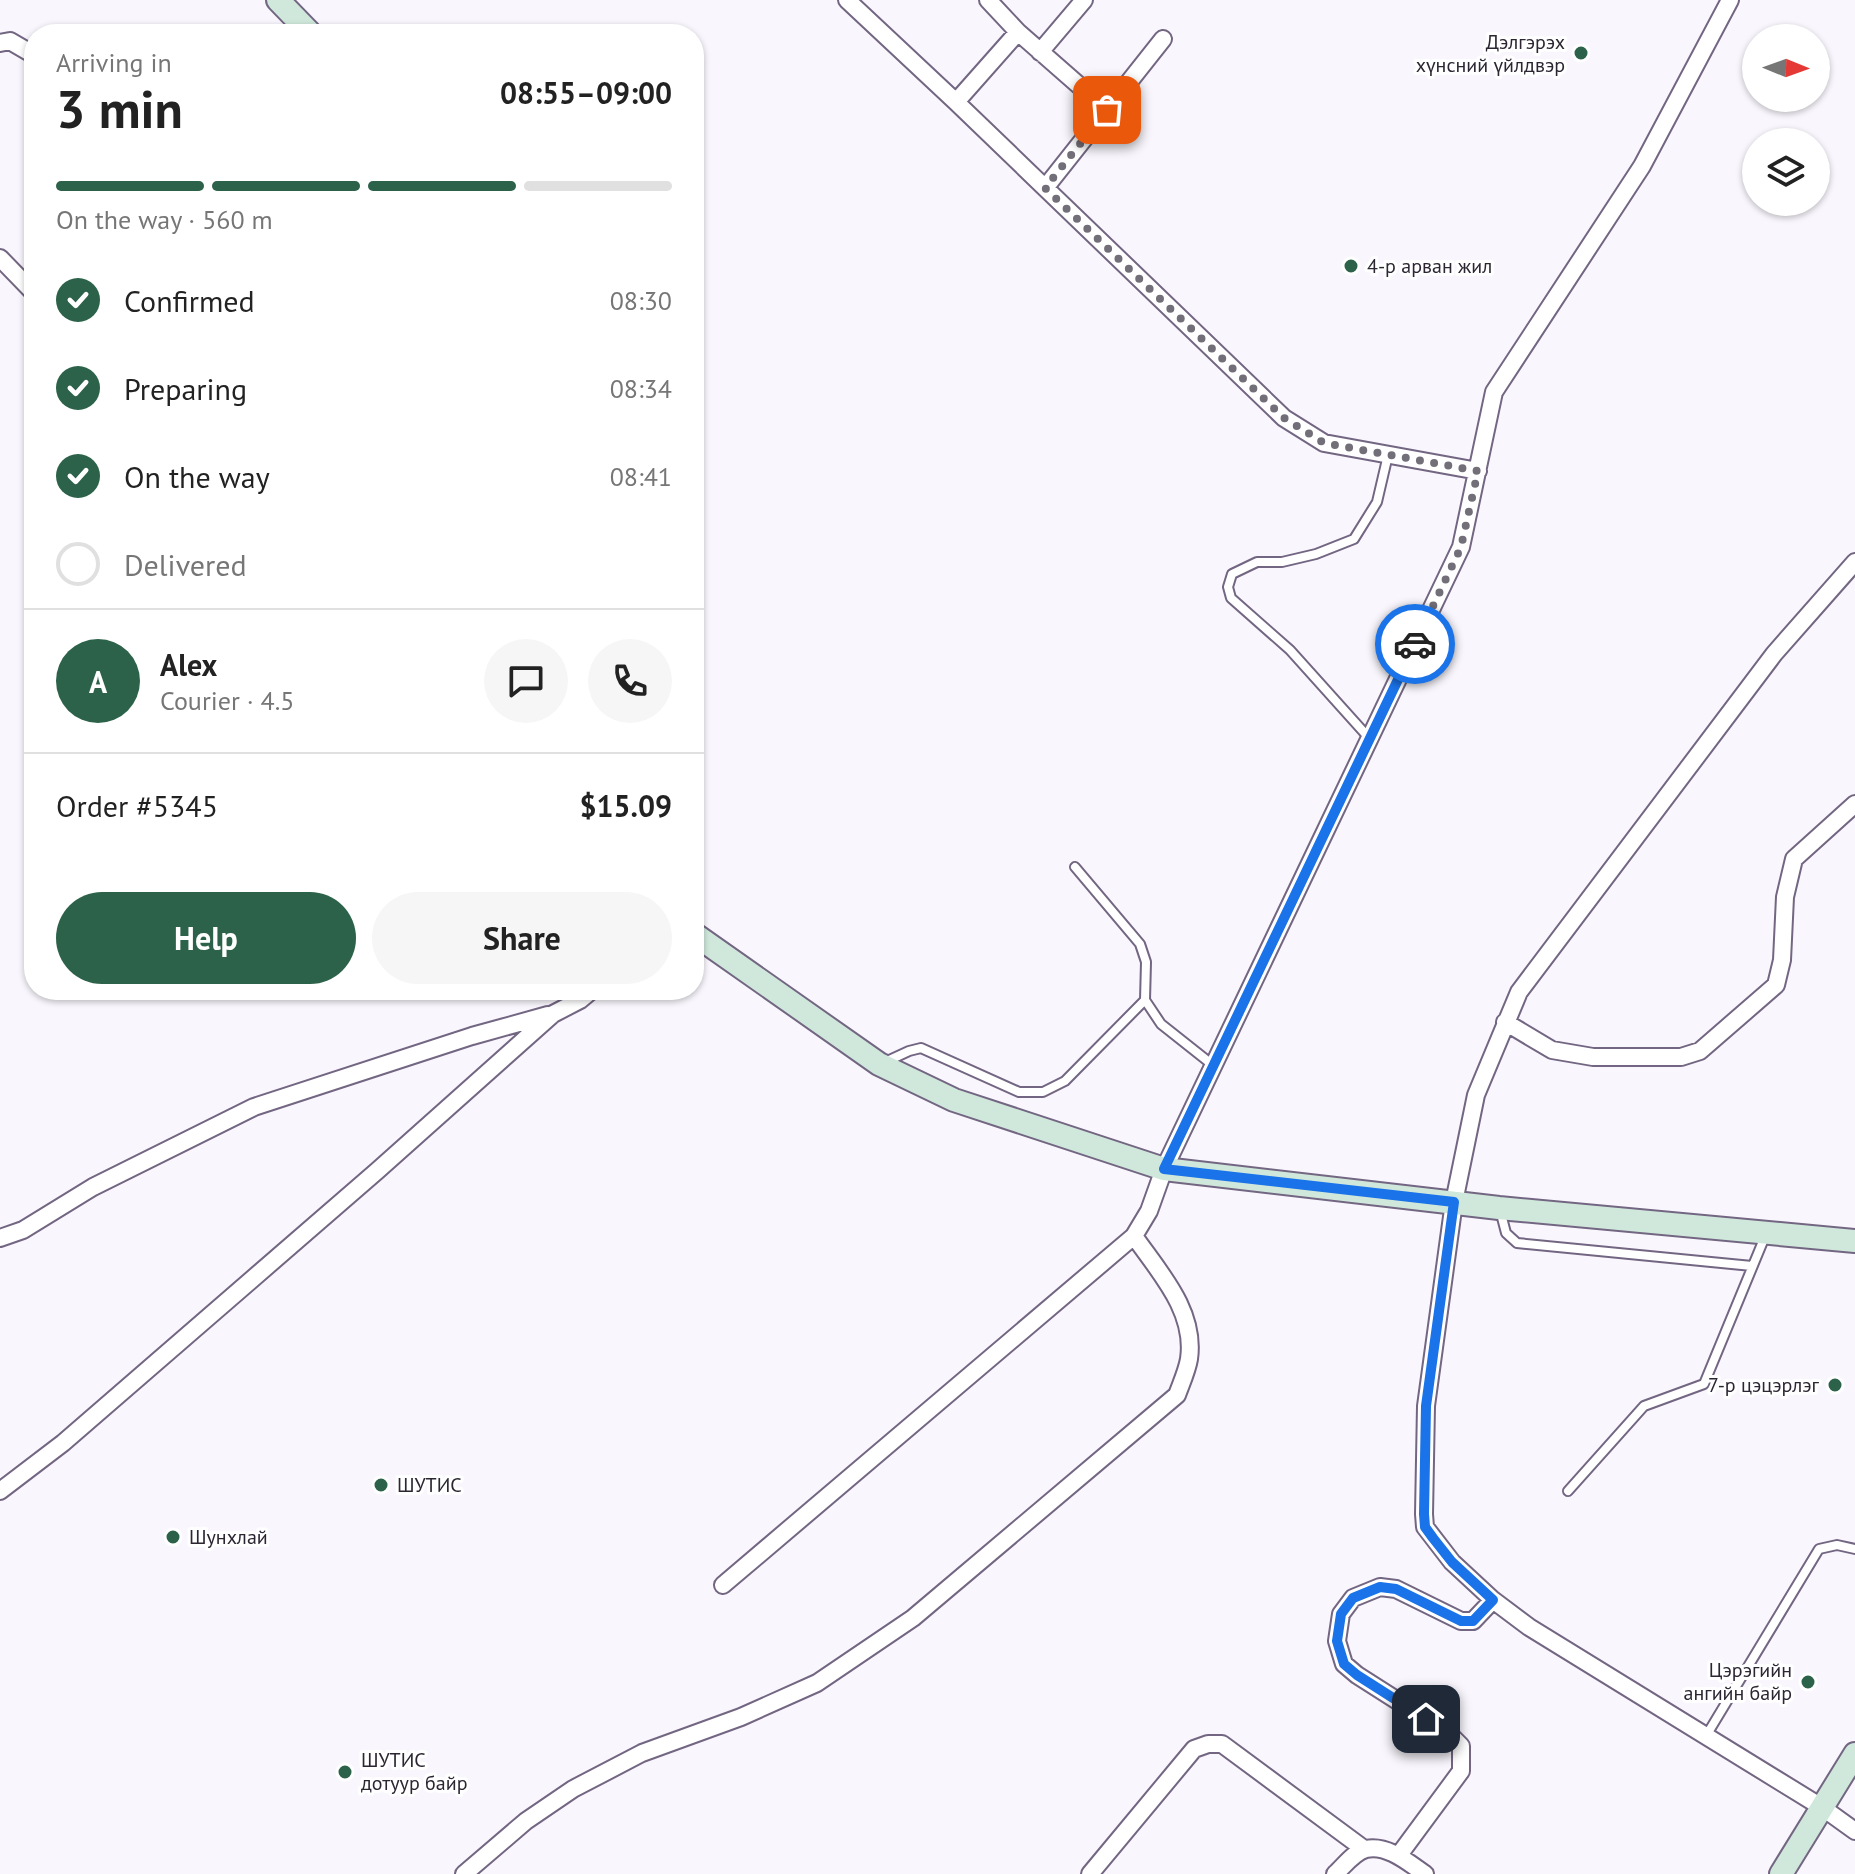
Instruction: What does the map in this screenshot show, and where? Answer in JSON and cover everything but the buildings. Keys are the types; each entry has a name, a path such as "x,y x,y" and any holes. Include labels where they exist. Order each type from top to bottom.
{"street":[{"path":"278,0 301,24"},
{"path":"847,0 1284,418 1324,443 1478,471"},
{"path":"988,0 1018,32 1107,110"},
{"path":"1040,52 1084,0"},
{"path":"723,1585 1134,1236 1149,1211 1164,1169 1461,547 1494,392 1642,166 1730,0"},
{"path":"956,102 1018,32"},
{"path":"1045,188 1163,39"},
{"path":"0,43 10,41 24,49"},
{"path":"0,258 24,283"},
{"path":"1855,562 1774,654 1519,992 1505,1022 1476,1095 1454,1202 1426,1406 1424,1514 1425,1527 1452,1562 1493,1600 1529,1627 1823,1808 1855,1831"},
{"path":"1505,1022 1552,1050 1593,1057 1681,1057 1700,1051 1776,985 1782,960 1785,897 1794,859 1855,804"},
{"path":"704,941 879,1064 954,1100 1164,1169 1499,1208 1855,1241"},
{"path":"0,1238 23,1230 93,1187 254,1107 472,1036 553,1014 580,1000"},
{"path":"0,1491 63,1443 553,1014"},
{"path":"464,1874 526,1821 573,1789 642,1753 741,1717 817,1683 913,1618 1177,1395 1189,1359 1189,1328 1175,1294 1134,1236"},
{"path":"1399,1855 1461,1771 1461,1746 1448,1733 1344,1664 1337,1641 1341,1614 1353,1598 1380,1587 1396,1589 1461,1621 1473,1621 1493,1600"},
{"path":"1090,1874 1194,1749 1208,1744 1222,1744 1364,1849"},
{"path":"1781,1874 1855,1754"},
{"path":"1335,1874 1364,1849 1376,1849 1399,1855 1425,1874"}],"lane":[{"path":"1370,739 1290,650 1231,598 1228,587 1232,574 1257,562 1282,562 1316,554 1354,539 1377,502 1388,455"},
{"path":"1075,867 1140,944 1146,962 1145,1000 1161,1024 1214,1066"},
{"path":"879,1064 921,1048 1019,1092 1043,1092 1065,1081 1145,1000"},
{"path":"1499,1208 1506,1233 1517,1243 1752,1266"},
{"path":"1568,1491 1644,1406 1704,1384 1766,1233"},
{"path":"1706,1737 1819,1549 1837,1545 1855,1549"}],"way so far":[{"path":"1107,110 1045,188 1284,418 1324,443 1478,471 1461,547 1415,644"}],"place":[{"name":"Дэлгэрэх хүнсний үйлдвэр","path":"1581,53"},
{"name":"4-р арван жил","path":"1351,266"},
{"name":"7-р цэцэрлэг","path":"1835,1385"},
{"name":"ШУТИС","path":"381,1485"},
{"name":"Шунхлай","path":"173,1537"},
{"name":"Цэрэгийн ангийн байр","path":"1808,1682"},
{"name":"ШУТИС дотуур байр","path":"345,1772"}],"route":[{"path":"1415,644 1164,1169 1454,1202 1426,1406 1425,1527 1452,1562 1493,1600 1473,1621 1461,1621 1396,1589 1380,1587 1353,1598 1341,1614 1337,1641 1344,1664 1426,1719"}]}
